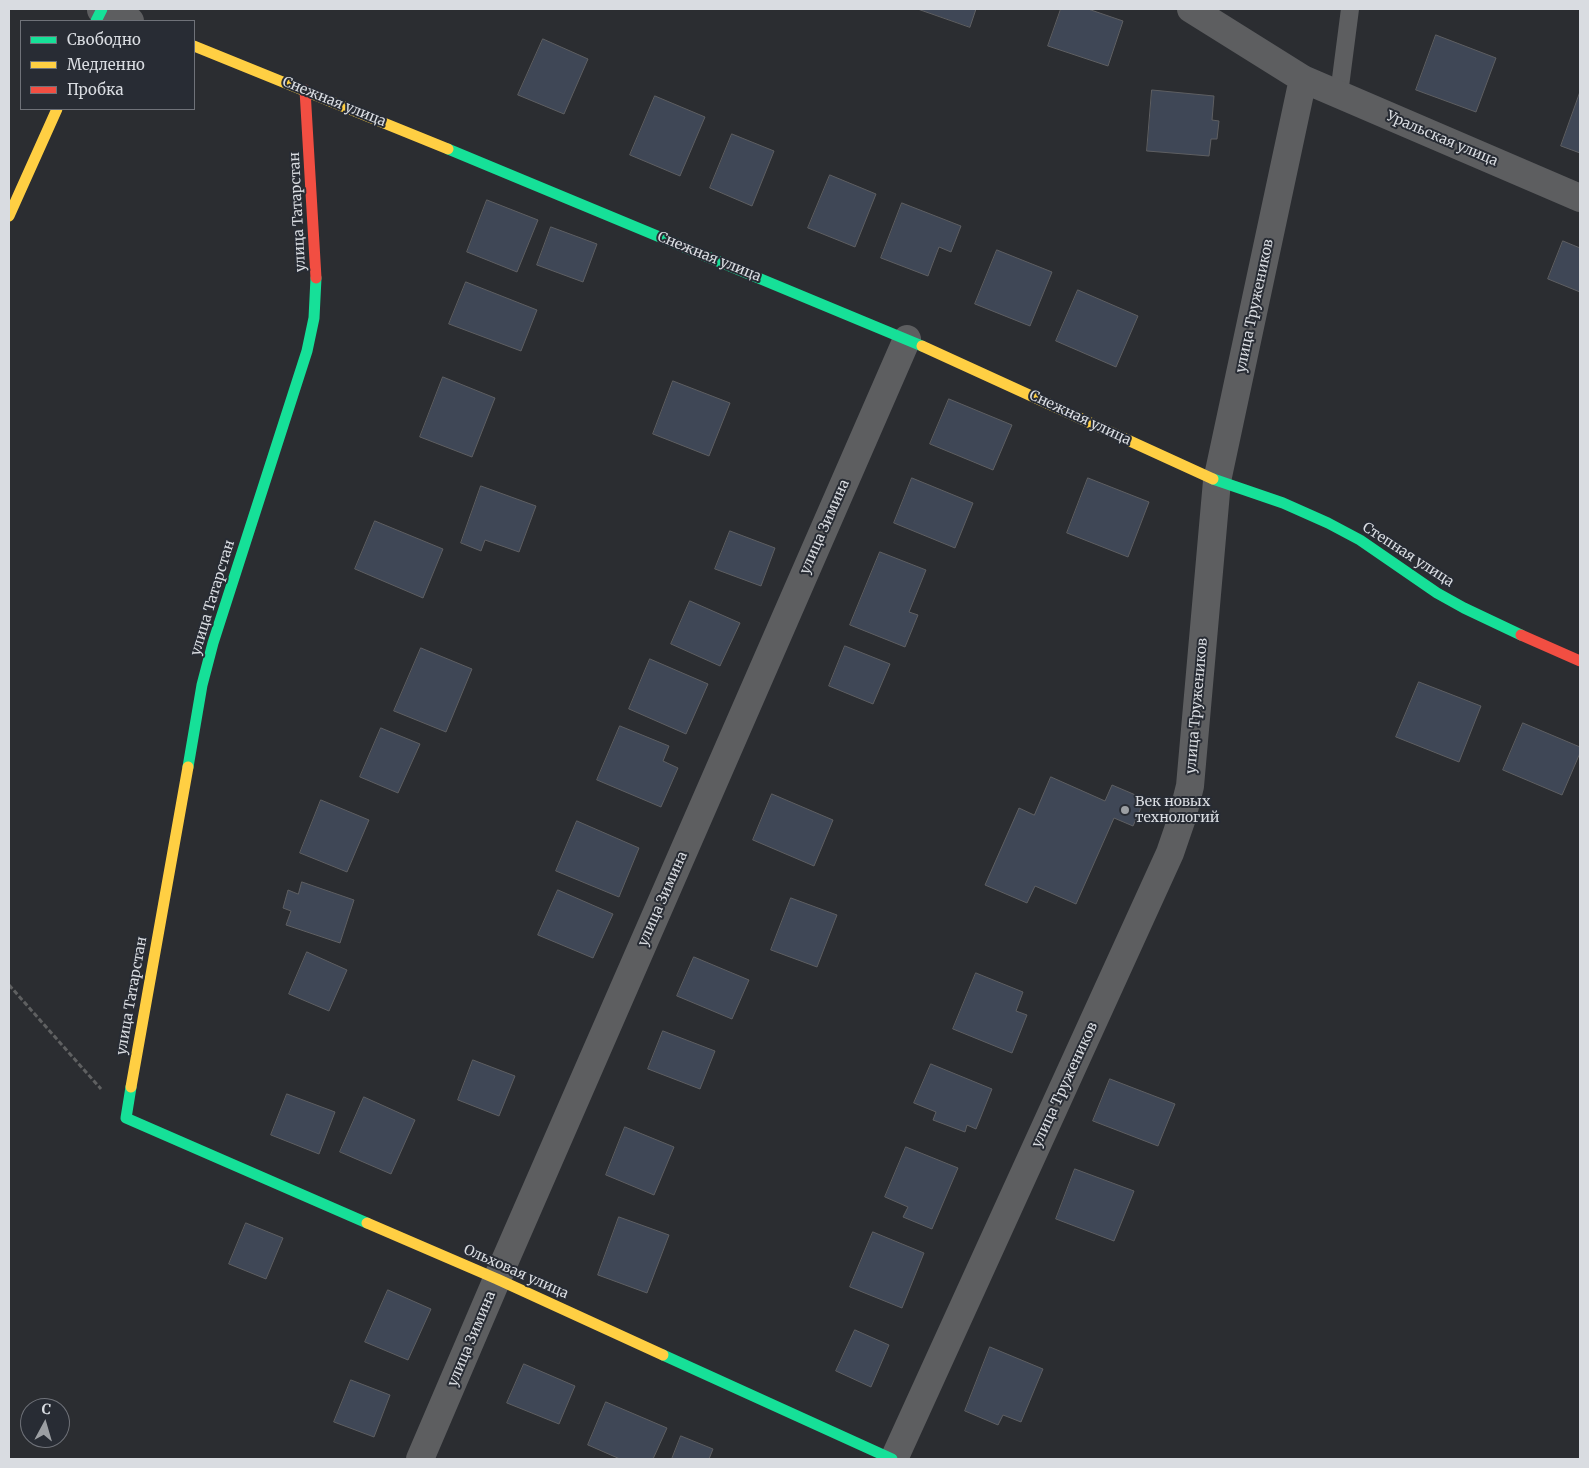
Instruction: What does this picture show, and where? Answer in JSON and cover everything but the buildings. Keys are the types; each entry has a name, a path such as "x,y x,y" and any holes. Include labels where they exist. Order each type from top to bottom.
{"street":[{"name":"Уральская улица","path":"1190,9 1303,79 1580,198"},
{"path":"100,13 126,20"},
{"name":"Снежная улица","path":"195,46 908,339 1217,481"},
{"name":"улица Тружеников","path":"893,1459 1170,853 1179,826 1190,786 1217,481 1303,79"},
{"name":"улица Татарстан","path":"126,1118 202,685 213,643 307,351 314,318 317,287 305,90"},
{"path":"9,216 57,110"},
{"name":"улица Зимина","path":"420,1459 908,339"},
{"name":"Степная улица","path":"1217,481 1283,503 1328,523 1389,559 1464,608 1580,660"},
{"name":"Ольховая улица","path":"126,1118 497,1280 893,1459"}],"lane":[{"path":"1339,94 1350,9"}],"path":[{"path":"9,985 126,1118"}],"traffic: fast":[{"path":"96,20 102,9"},
{"path":"448,149 922,346"},
{"path":"188,767 202,685 213,643 307,351 314,318 316,278"},
{"path":"1213,479 1283,503 1328,523 1360,540 1437,593 1521,635"},
{"path":"131,1087 126,1118 367,1223"},
{"path":"663,1355 892,1459"}],"traffic: slow":[{"path":"195,46 448,149"},
{"path":"9,216 57,110"},
{"path":"922,346 1213,479"},
{"path":"131,1087 188,767"},
{"path":"367,1223 497,1279 663,1355"}],"traffic: jam":[{"path":"305,90 316,278"},
{"path":"1521,635 1580,661"}],"place":[{"name":"Век новых технологий","path":"1125,810"}]}
